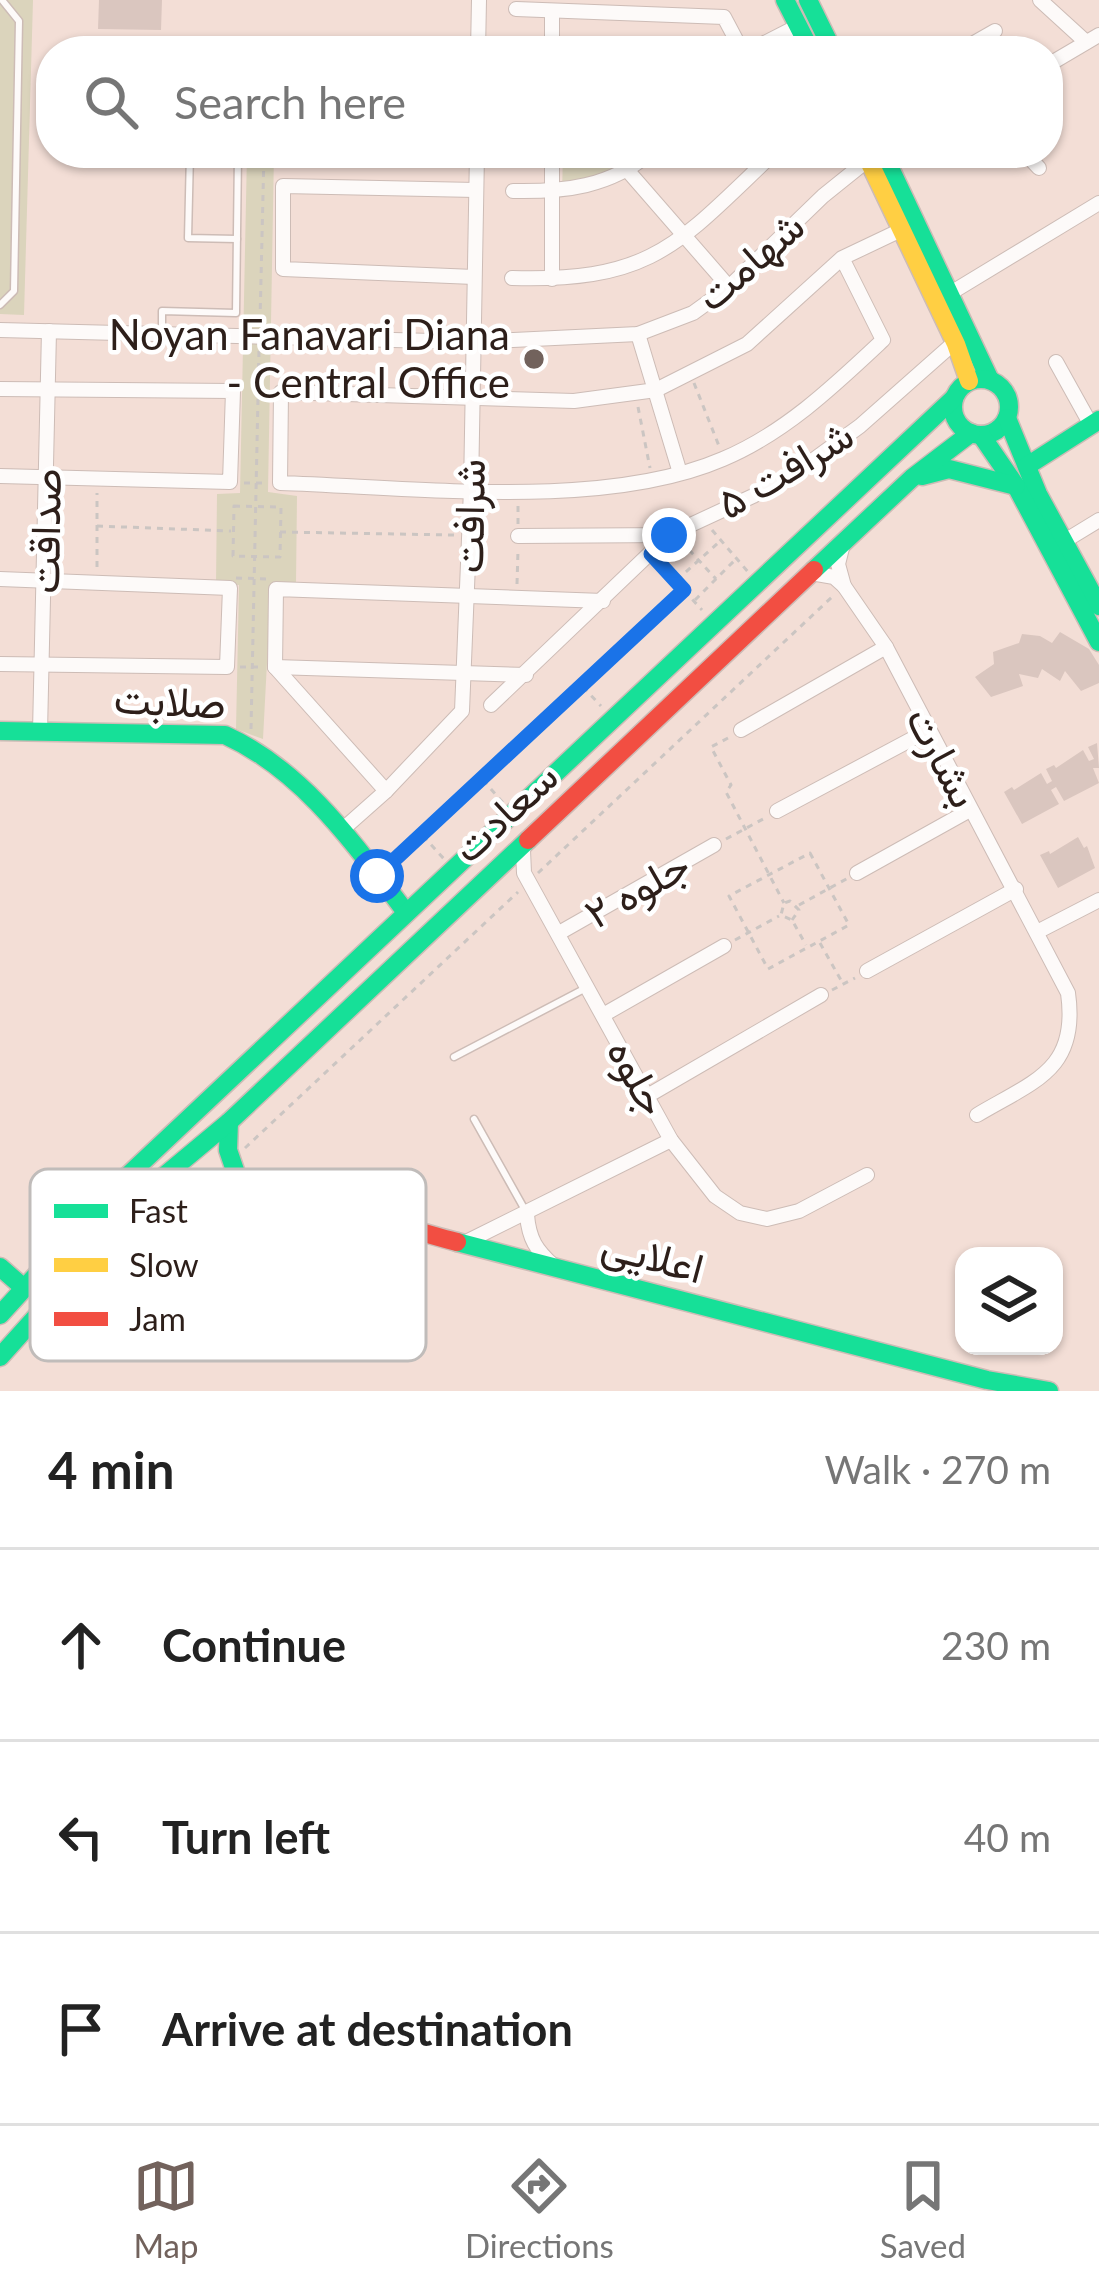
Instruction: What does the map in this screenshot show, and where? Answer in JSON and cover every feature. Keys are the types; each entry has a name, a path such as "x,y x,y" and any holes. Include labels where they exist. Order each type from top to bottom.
{"street":[{"path":"478,36 479,0"},
{"path":"785,0 803,36"},
{"path":"808,0 826,36"},
{"path":"1040,0 1092,39 1063,56"},
{"path":"516,9 724,17 736,36"},
{"path":"552,11 552,36"},
{"path":"777,36 798,26"},
{"path":"986,36 995,31"},
{"name":"شرافت","path":"342,830 461,711 471,489 477,168"},
{"path":"552,168 552,279"},
{"path":"513,191 581,188 632,168"},
{"path":"512,278 592,277 631,268 683,239 758,168"},
{"name":"شهامت","path":"0,330 473,342 638,334 693,314 729,287 824,196 864,168"},
{"path":"884,168 902,230 955,342 980,380 1007,396 1007,418 1088,597 1099,642"},
{"path":"887,168 950,294 980,380"},
{"path":"628,171 729,287"},
{"path":"474,277 283,269 283,186 476,190"},
{"path":"950,294 1099,203"},
{"path":"842,258 884,340 781,428 724,459 652,482 564,490 280,483 280,392 574,401 656,390 748,344 842,258 902,230"},
{"name":"صداقت","path":"40,732 49,331"},
{"path":"638,334 680,473"},
{"name":"شرافت ۵","path":"518,536 669,535 703,520 812,461 860,426 955,342"},
{"path":"1027,466 1095,422 1056,362"},
{"path":"980,380 954,398 958,422 976,434 1016,486 1088,597"},
{"path":"0,389 233,391 230,482 0,476"},
{"name":"سعادت","path":"136,1169 404,911 954,398"},
{"path":"976,434 994,431 1007,418"},
{"path":"922,428 946,430 945,453"},
{"name":"سعادت","path":"173,1169 229,1122 912,478 976,434"},
{"path":"912,478 949,469 1016,486"},
{"path":"1063,542 1099,520"},
{"path":"491,705 669,535"},
{"path":"844,586 838,564 839,548 846,540"},
{"path":"811,573 834,577 844,586"},
{"path":"0,579 230,588 226,668 0,664"},
{"name":"بشارت","path":"844,586 886,647 1067,993 1072,1022 1065,1049 1047,1073 977,1115"},
{"path":"386,790 275,668 276,589 603,601"},
{"path":"741,730 886,647"},
{"path":"275,668 526,675"},
{"name":"صلابت","path":"0,730 225,735 250,743 342,830 404,911"},
{"path":"777,812 927,731"},
{"path":"857,873 970,810"},
{"path":"496,869 524,873 523,850 529,839"},
{"name":"جلوه ۲","path":"560,933 713,845"},
{"name":"جلوه","path":"464,1244 671,1140 524,873"},
{"path":"867,971 1016,889"},
{"path":"1037,932 1099,900"},
{"path":"603,1015 724,946"},
{"path":"649,1095 821,995"},
{"path":"291,1019 314,1042"},
{"path":"229,1122 228,1150 235,1169"},
{"path":"671,1140 715,1196 740,1213 767,1219 800,1211 867,1175"},
{"path":"527,1215 537,1251 556,1267"},
{"name":"اعلایی","path":"426,1234 987,1380 1049,1391"},
{"path":"0,1267 24,1288"},
{"name":"سعادت","path":"0,1315 30,1282"},
{"name":"سعادت","path":"0,1358 30,1324"}],"lane":[{"path":"0,305 14,291 19,21 2,0"},
{"path":"190,168 188,238 237,239"},
{"path":"162,335 162,311 236,313 238,168"},
{"path":"454,1057 588,987"},
{"path":"474,1119 527,1215"}],"path":[{"path":"250,743 264,168"},
{"path":"691,375 724,459"},
{"path":"233,391 259,392"},
{"path":"636,393 652,482"},
{"path":"97,479 97,581"},
{"path":"230,482 280,483"},
{"path":"234,506 280,507 280,557 232,556 233,531 234,506"},
{"path":"703,520 757,582"},
{"path":"97,526 233,531"},
{"path":"280,532 468,536"},
{"path":"669,535 680,539 716,579"},
{"path":"676,581 721,541"},
{"path":"651,554 714,622"},
{"path":"694,601 737,558"},
{"path":"230,588 233,578 273,579 276,589"},
{"path":"377,876 684,590"},
{"path":"226,668 275,668"},
{"path":"582,686 612,718"},
{"path":"724,946 781,915 784,903 726,793 731,785 711,747 741,730"},
{"path":"481,779 511,812"},
{"path":"713,845 777,812"},
{"path":"422,834 452,867"},
{"path":"810,853 849,926 768,969 729,896 768,875 810,853"},
{"path":"797,906 857,873"},
{"path":"784,903 797,906"},
{"path":"792,920 798,916 797,906"},
{"path":"781,915 792,920 808,948"},
{"path":"819,941 843,984"},
{"path":"821,995 867,971"}],"shaded area":[{"path":"0,0 33,0 24,315 0,314"},
{"path":"247,168 274,168 268,492 297,496 296,584 271,586 263,739 236,729 239,585 216,584 217,494 240,493"},
{"path":"563,168 626,168 562,193"}],"building":[{"path":"99,0 162,0 161,30 98,29"},
{"path":"1060,632 1089,649 1099,665 1099,683 1081,691 1065,671 1060,681 1042,669 1038,678 1019,674 1023,686 991,697 975,677 994,664 993,652 1019,643 1022,634 1052,643"},
{"path":"1097,743 1099,768 1093,768 1099,783 1064,801 1056,787 1051,790 1059,804 1022,824 1004,792 1041,773 1047,784 1052,781 1046,769 1056,768 1083,750 1089,761 1094,759 1088,747"},
{"path":"1078,837 1095,868 1058,888 1040,855"}],"traffic: fast":[{"path":"785,0 803,36"},
{"path":"808,0 826,36"},
{"path":"890,168 990,380"},
{"path":"981,379 1001,387 1009,407 1001,427 981,435 961,427 953,407 961,387 981,379"},
{"path":"135,1169 954,398"},
{"path":"1007,418 1038,494 1099,606"},
{"path":"1027,466 1099,420"},
{"path":"814,570 912,478 971,433"},
{"path":"981,435 1016,486 1099,642"},
{"path":"922,476 949,469 1016,486"},
{"path":"0,731 225,735 279,768 326,811 405,911"},
{"path":"173,1169 229,1122 528,840"},
{"path":"229,1122 228,1150 235,1169"},
{"path":"457,1242 987,1380 1049,1391"},
{"path":"0,1267 24,1288"},
{"path":"0,1315 30,1282"},
{"path":"0,1357 30,1324"}],"traffic: slow":[{"path":"872,168 969,381"}],"traffic: jam":[{"path":"528,840 814,570"},
{"path":"426,1233 457,1242"}],"place":[{"name":"Noyan Fanavari Diana - Central Office","path":"534,359"}],"route":[{"path":"377,876 684,590 651,554 669,535"}]}
